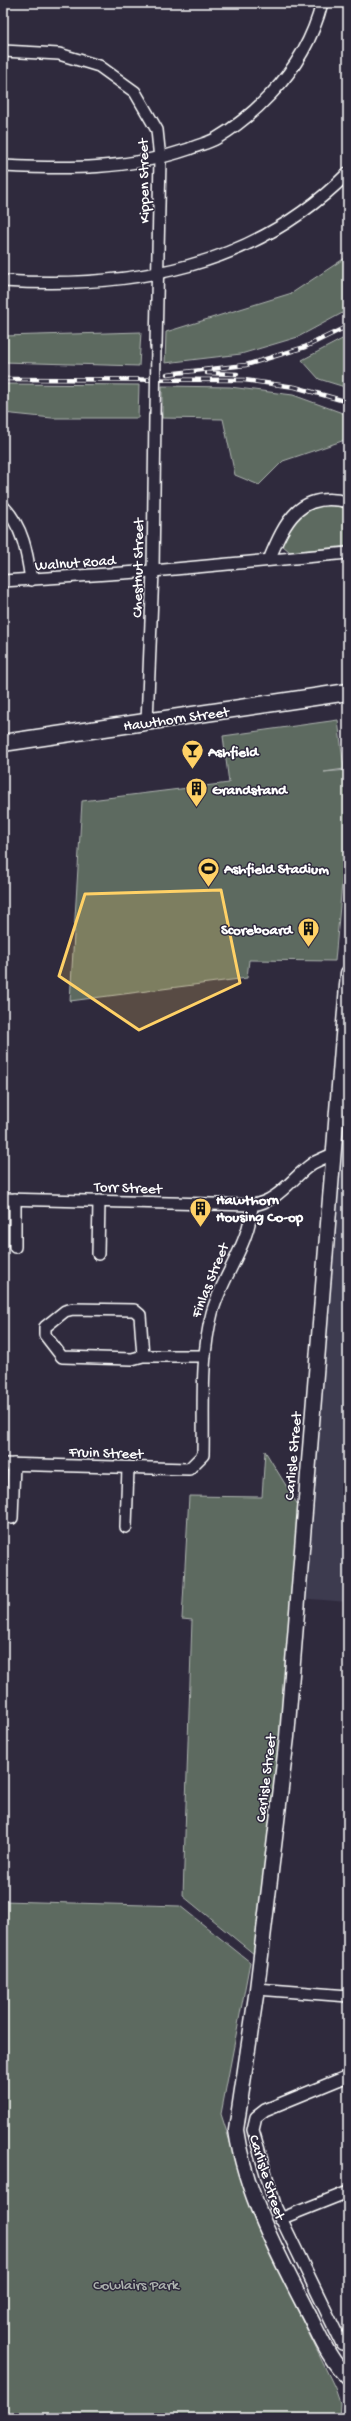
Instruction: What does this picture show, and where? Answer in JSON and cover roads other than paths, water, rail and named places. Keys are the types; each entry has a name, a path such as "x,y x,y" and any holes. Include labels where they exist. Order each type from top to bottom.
{"main road":[{"name":"Hawthorn Street","path":"3,743 348,692"}],"street":[{"path":"3,166 55,169 108,166 160,159 216,139 255,112 290,75 316,27 322,3"},
{"name":"Kippen Street","path":"3,51 59,54 99,66 135,92 157,130 160,159 156,346"},
{"path":"3,281 107,282 158,273 218,258 276,231 326,195 348,173"},
{"path":"155,415 156,346"},
{"name":"Chestnut Street","path":"147,722 153,571 155,415"},
{"path":"269,560 289,519 300,507 318,499 333,498 348,502"},
{"path":"3,506 19,528 26,547 31,580"},
{"name":"Walnut Road","path":"3,581 153,571 348,553"},
{"path":"252,1206 263,1204 273,1198 313,1163 333,1154 348,973"},
{"name":"Carlisle Street","path":"333,1154 287,1737 257,1989 237,2112 236,2130 238,2147 269,2237 325,2347 339,2369 348,2378"},
{"name":"Torr Street","path":"3,1199 252,1206"},
{"path":"15,1199 15,1247"},
{"path":"98,1254 99,1201"},
{"name":"Finlas Street","path":"203,1455 205,1356 212,1311 252,1222 252,1206"},
{"path":"144,1356 140,1315 134,1310 73,1309 65,1311 45,1327 45,1335 62,1357 132,1359 144,1356 205,1356"},
{"name":"Fruin Street","path":"3,1464 189,1469 203,1455"},
{"path":"12,1518 14,1464"},
{"path":"126,1526 128,1468"},
{"path":"257,1989 348,1996"},
{"name":"Carlisle Street","path":"342,2344 280,2219 255,2138 253,2122 256,2117 265,2110 348,2076"},
{"path":"280,2219 348,2192"}],"railway":[{"path":"167,374 246,365 305,347 348,326"},
{"path":"207,373 237,374"},
{"path":"3,379 244,380 295,387 348,402"}],"place":[{"name":"Ashfield","path":"192,770"},
{"name":"Grandstand","path":"196,808"},
{"name":"Ashfield Stadium","path":"209,888"},
{"name":"Scoreboard","path":"308,948"},
{"name":"Hawthorn Housing Co-op","path":"201,1228"}],"park label":[{"name":"Cowlairs Park","path":"136,2284"}]}
